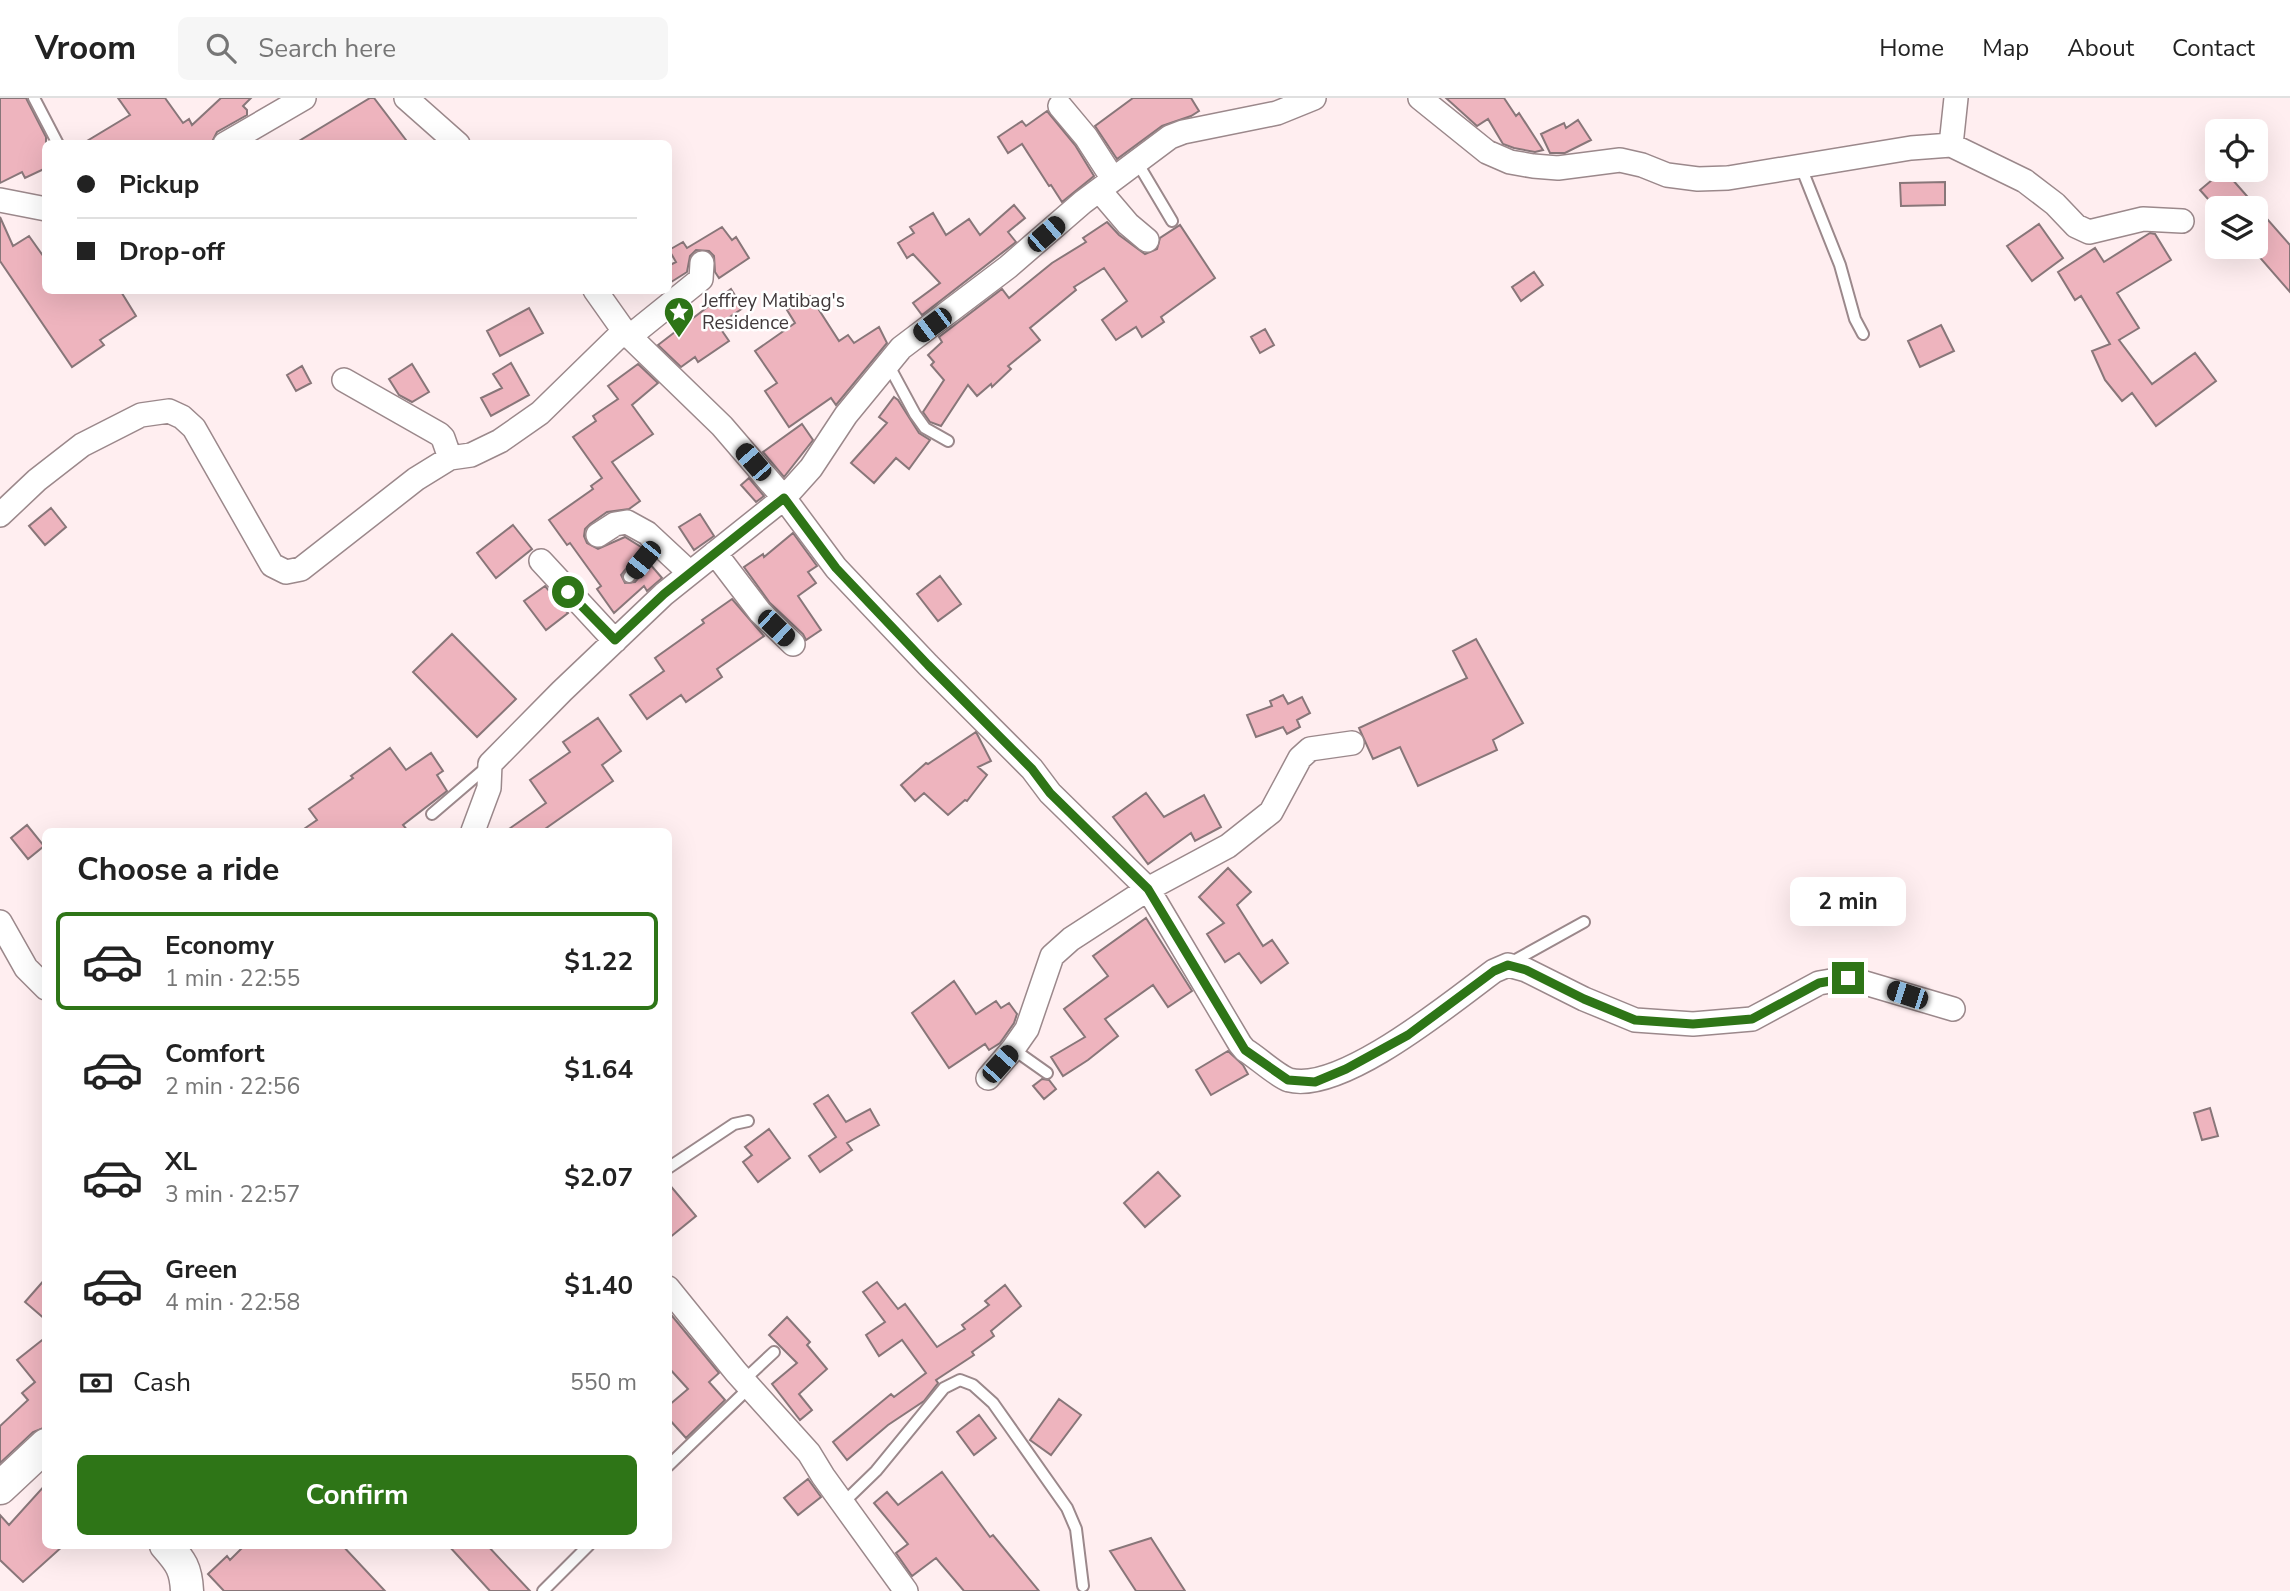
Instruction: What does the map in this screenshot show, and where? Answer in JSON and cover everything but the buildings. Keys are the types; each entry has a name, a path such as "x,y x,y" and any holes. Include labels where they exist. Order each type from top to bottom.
{"street":[{"path":"232,140 304,98"},
{"path":"406,98 453,140"},
{"path":"474,828 489,788 490,764 664,594 784,498 811,468 846,415 901,348 1008,267 1106,184 1170,137 1277,113 1314,98"},
{"path":"1420,98 1487,152 1510,162 1533,166 1558,168 1620,160 1667,175 1698,179 1728,178 1910,148 1951,145 2025,181 2076,226 2089,232 2143,219 2182,221"},
{"path":"1951,145 1956,98"},
{"path":"1060,106 1086,137 1106,184 1128,224 1147,240"},
{"path":"0,200 42,208"},
{"path":"0,514 37,480 82,445 141,415 169,411 182,417 194,428 272,565 286,572 301,569 416,479 450,458 471,455 500,441 540,413 627,334 701,279 702,263"},
{"path":"598,294 627,334 722,426 784,498 836,568 1032,769 1050,793 1148,889 1245,1050 1288,1080 1315,1082 1346,1069 1408,1035 1494,971 1508,965 1526,970 1584,999 1635,1020 1693,1024 1752,1019 1819,983 1848,978 1953,1009"},
{"path":"344,380 439,434 450,458"},
{"path":"598,535 615,524 627,522 647,533 690,573"},
{"path":"715,553 760,612 793,644"},
{"path":"541,561 615,640"},
{"path":"988,1078 1027,1030 1052,956 1071,939 1148,889 1228,846 1272,812 1300,758 1310,749 1352,743"},
{"path":"0,922 26,968 42,984"},
{"path":"672,1293 747,1384 809,1453 906,1591"},
{"path":"0,1488 42,1449"},
{"path":"169,1549 183,1565 187,1591"}],"lane":[{"path":"34,98 56,140"},
{"path":"1137,162 1172,221"},
{"path":"1801,167 1840,265 1855,319 1863,334"},
{"path":"888,364 925,428 948,441"},
{"path":"629,577 656,544"},
{"path":"432,814 490,764"},
{"path":"1508,965 1584,922"},
{"path":"1013,1049 1047,1073"},
{"path":"672,1165 734,1124 748,1121"},
{"path":"672,1462 774,1352"},
{"path":"844,1503 876,1471 944,1388 960,1380 973,1385 993,1404 1067,1508 1076,1529 1083,1586"},
{"path":"543,1591 585,1549"}],"place":[{"name":"Jeffrey Matibag's Residence","path":"679,339"}],"route":[{"path":"568,592 615,640 664,594 784,498 836,568 1032,769 1050,793 1148,889 1240,1044 1288,1080 1315,1082 1346,1069 1408,1035 1494,971 1508,965 1526,970 1584,999 1635,1020 1693,1024 1752,1019 1819,983 1848,978"}]}
